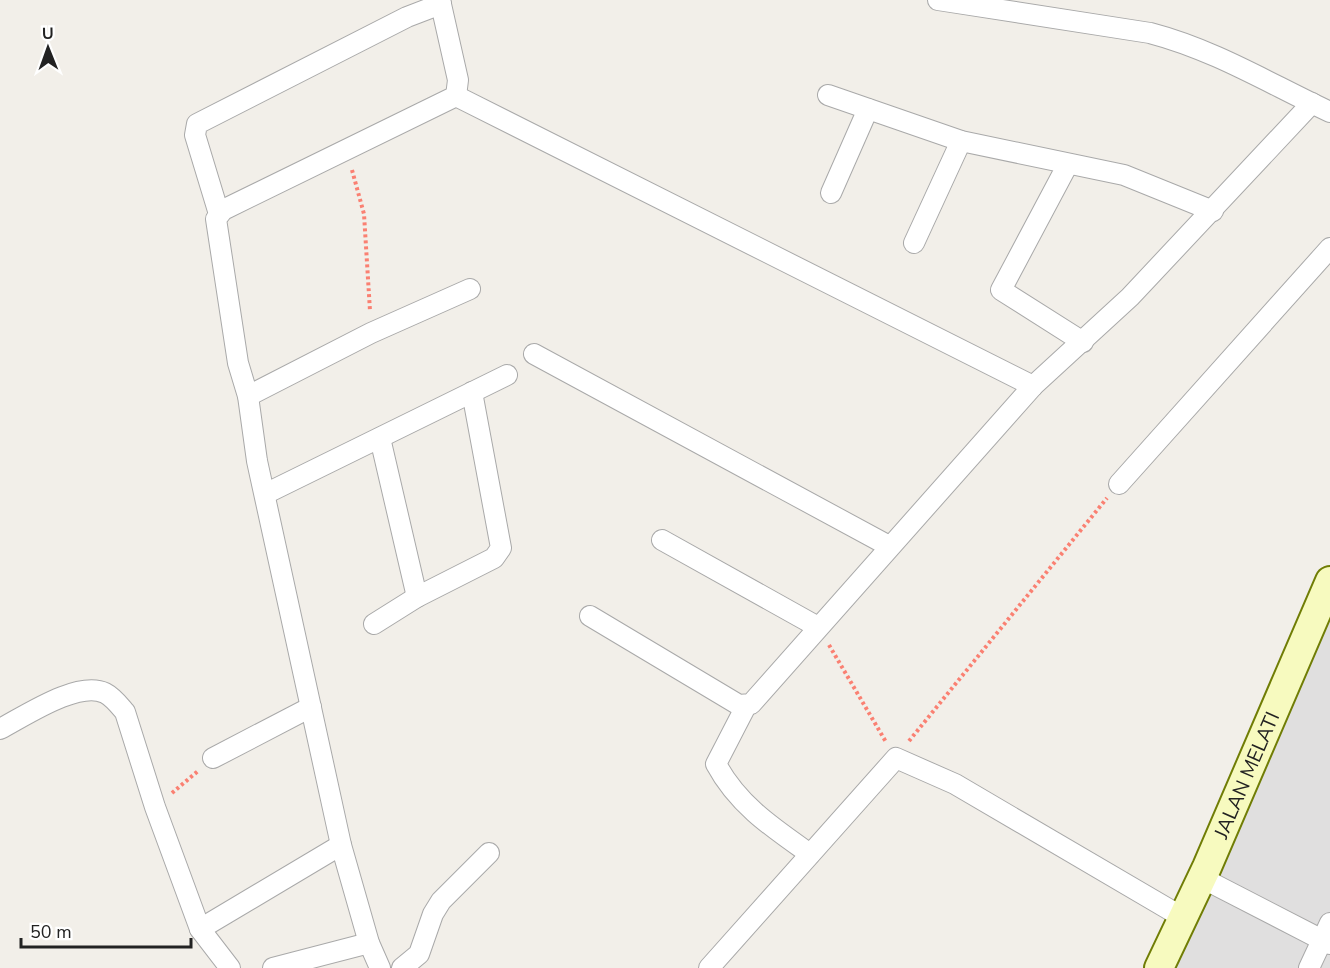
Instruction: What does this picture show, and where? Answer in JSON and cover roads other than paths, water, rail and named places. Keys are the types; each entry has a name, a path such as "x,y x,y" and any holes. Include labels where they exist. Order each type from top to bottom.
{"main road":[{"name":"JALAN MELATI","path":"1159,968 1202,878 1330,580"}],"street":[{"path":"944,0 1150,33 1180,40 1225,59 1330,112"},
{"path":"380,968 369,943 341,845 266,494 248,396 238,363 215,225 219,214 195,135 197,124 441,2 458,80 456,96"},
{"path":"828,95 961,141 1133,178 1213,211"},
{"path":"219,214 456,96"},
{"path":"456,96 1033,386"},
{"path":"590,616 739,705 746,705 756,700 889,546 1033,386 1083,342 1213,211 1312,104"},
{"path":"831,193 868,109"},
{"path":"914,243 961,141"},
{"path":"1068,165 1001,290 1083,342"},
{"path":"1119,484 1249,342 1330,248"},
{"path":"248,396 371,333 470,289"},
{"path":"534,354 889,546"},
{"path":"266,494 507,375"},
{"path":"374,624 417,597 494,558 501,549 472,392"},
{"path":"380,438 417,597"},
{"path":"662,540 818,627"},
{"path":"0,729 84,689 105,693 125,712 155,807 200,929 230,968"},
{"path":"746,705 716,764 726,783 754,814 810,855"},
{"path":"213,759 311,707"},
{"path":"709,968 896,758 955,784 1182,917"},
{"path":"200,929 341,845"},
{"path":"402,968 419,954 433,914 441,901 489,853"},
{"path":"1202,878 1327,936 1309,968"},
{"path":"273,968 369,943"}]}
